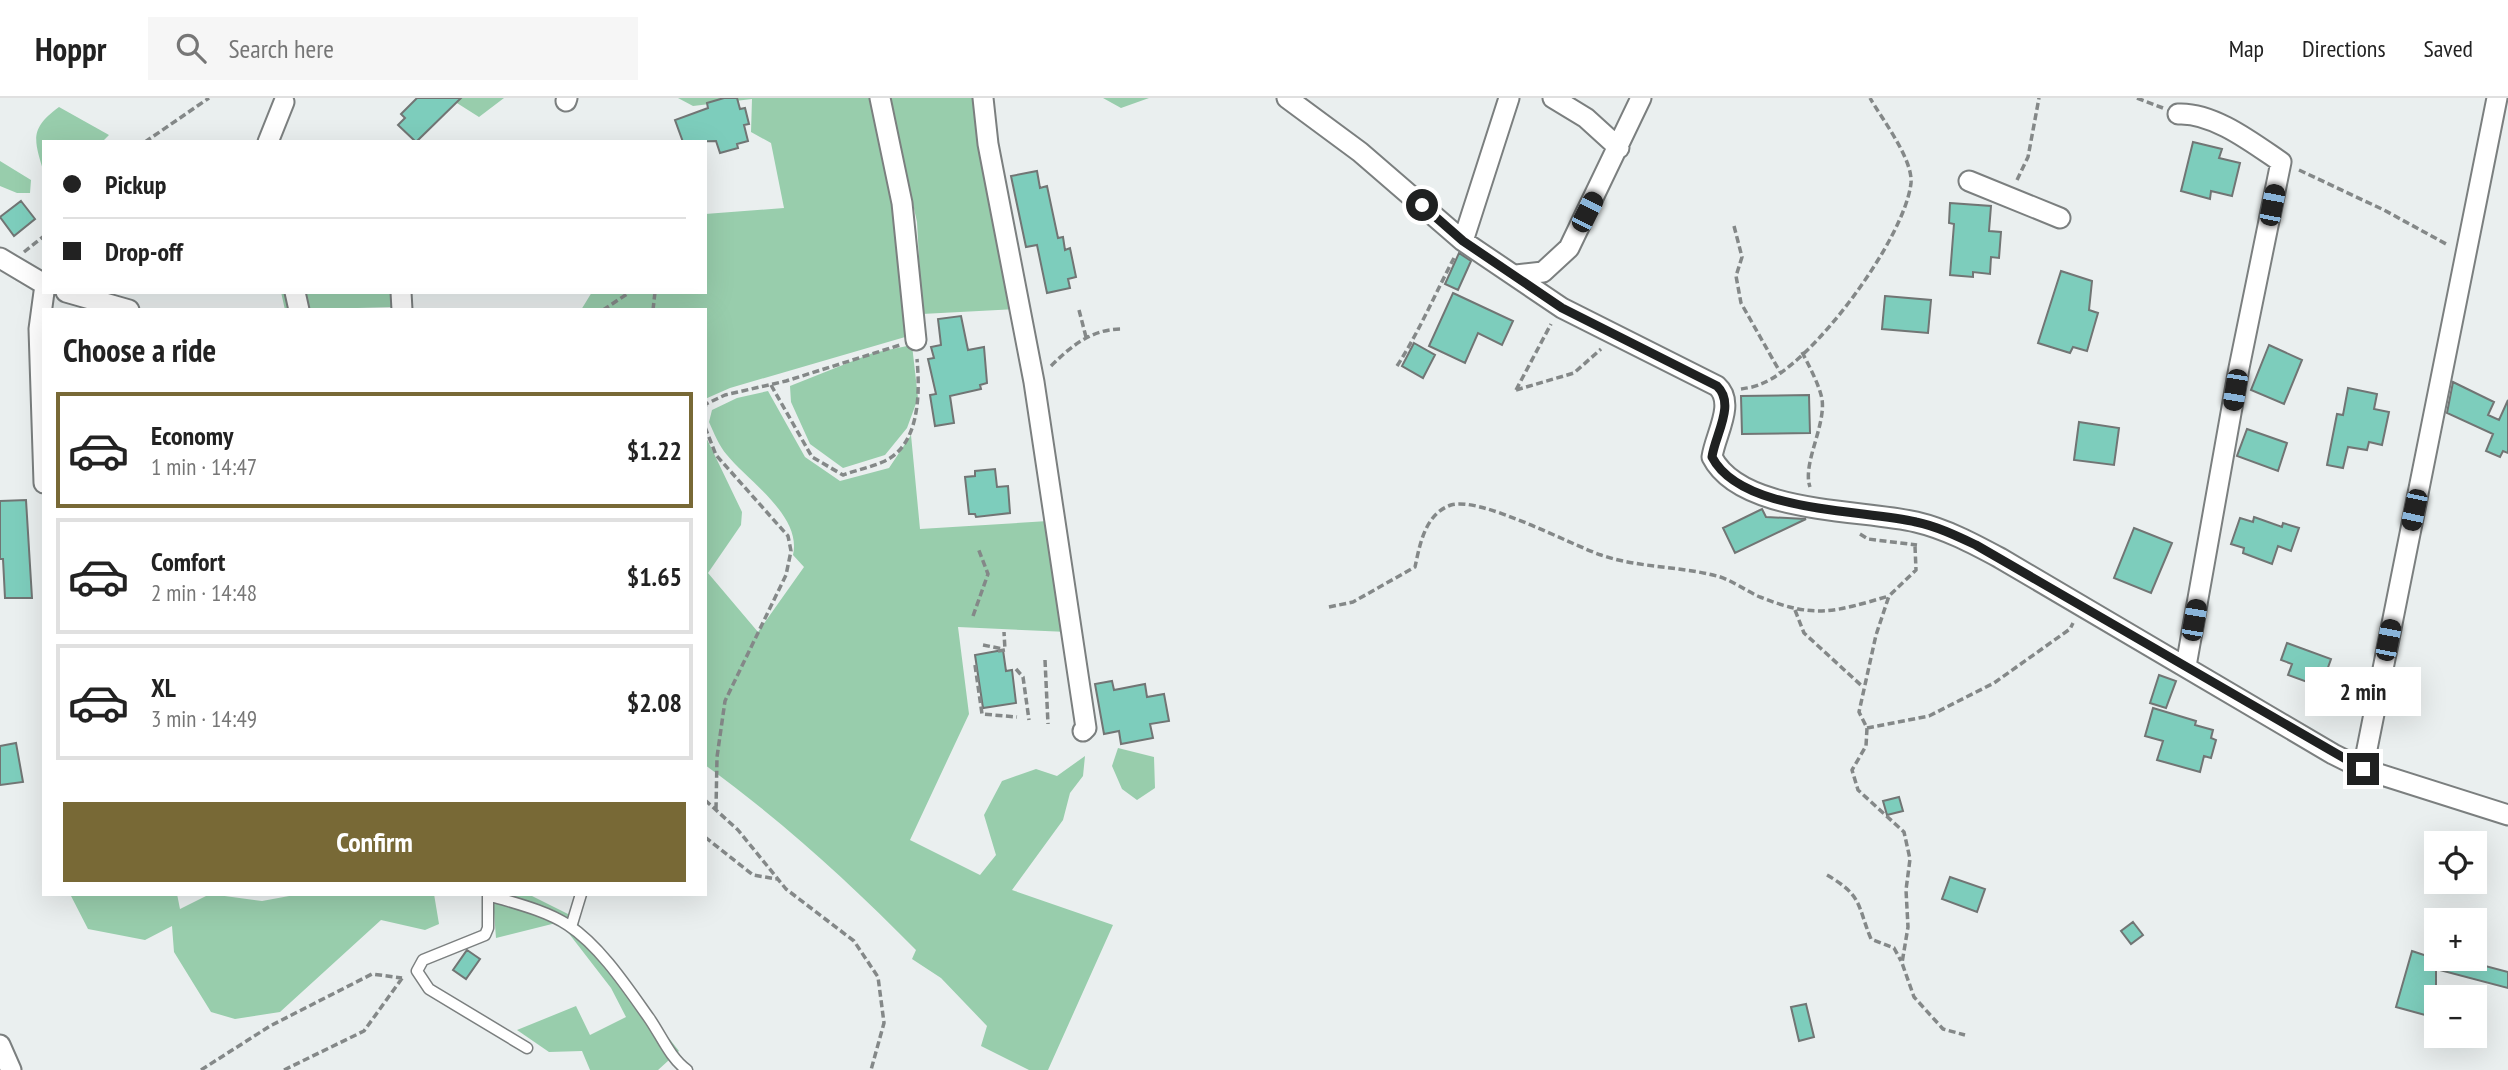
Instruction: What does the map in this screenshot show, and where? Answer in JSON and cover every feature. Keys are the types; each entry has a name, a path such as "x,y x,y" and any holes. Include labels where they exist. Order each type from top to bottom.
{"street":[{"path":"880,98 902,203 916,340"},
{"path":"983,98 988,144 1034,382 1079,672 1086,728 1083,731"},
{"path":"1287,98 1360,152 1463,241 1562,308 1717,386 1725,393 1727,402 1712,457 1718,469 1735,481 1786,503 1825,510 1871,513 1917,522 1953,535 2079,604 2315,744 2363,769 2508,815"},
{"path":"1463,241 1509,98"},
{"path":"1553,98 1586,118 1619,148"},
{"path":"1516,275 1543,272 1569,248 1641,98"},
{"path":"2363,769 2497,98"},
{"path":"269,140 284,102"},
{"path":"2178,114 2211,121 2253,142 2281,162 2239,368 2186,666"},
{"path":"1969,181 2060,218"},
{"path":"0,258 42,283"},
{"path":"73,294 121,308"},
{"path":"42,310 42,406"},
{"path":"0,1045 11,1070"}],"lane":[{"path":"488,896 488,928 485,935 419,965 420,979 429,989 527,1048"},
{"path":"494,896 546,914 571,927 610,968 660,1033 679,1065 687,1070"},
{"path":"571,927 580,896"}],"path":[{"path":"148,140 209,98"},
{"path":"1725,393 1762,384 1780,372 1837,320 1891,240 1911,184 1909,166 1870,98"},
{"path":"2009,197 2028,157 2039,98"},
{"path":"2137,98 2178,114"},
{"path":"2281,162 2384,209 2434,239 2450,246 2468,245"},
{"path":"1734,226 1742,257 1736,276 1741,303 1780,372"},
{"path":"1397,366 1463,241"},
{"path":"606,308 627,294"},
{"path":"1562,308 1538,344 1516,390 1574,373 1616,337"},
{"path":"1079,310 1086,337"},
{"path":"1034,382 1060,356 1086,337 1105,329 1121,329"},
{"path":"707,404 725,395 771,385 916,340 919,387 911,435 887,460 843,475 812,457 771,385"},
{"path":"1802,352 1822,398 1821,416 1806,477 1813,496 1825,510"},
{"path":"707,432 716,455 788,536 791,551 786,575 768,605 754,644 725,701 717,757 716,810"},
{"path":"1329,607 1353,602 1415,567 1425,528 1450,506 1476,504 1602,556 1640,565 1717,576 1795,610 1816,612 1843,610 1889,596 1916,570 1915,546"},
{"path":"973,616 988,574 978,548"},
{"path":"1889,596 1863,687 1859,712 1867,728 1866,746 1852,770 1858,790 1904,832 1910,859 1906,890 1908,927 1902,963"},
{"path":"1867,728 1929,716 1994,683 2070,629 2079,604"},
{"path":"1795,610 1804,633 1863,687"},
{"path":"1004,632 1005,650"},
{"path":"983,645 1005,650"},
{"path":"998,651 1005,650"},
{"path":"1045,660 1048,724"},
{"path":"975,665 982,714 1017,717"},
{"path":"1016,668 1023,677 1029,720"},
{"path":"707,802 738,830 786,889 854,942 878,977 884,1023 871,1070"},
{"path":"707,839 753,875 779,879"},
{"path":"1827,875 1842,884 1860,902 1871,939 1894,948 1914,997 1943,1029 1965,1035"},
{"path":"284,1070 364,1031 402,978 419,965"},
{"path":"201,1070 270,1026 372,974 402,978"}],"green space":[{"path":"449,98 504,98 479,117"},
{"path":"678,98 874,98 901,214 912,335 730,388 707,398 707,308 582,308 591,294 707,294 707,214 784,208 771,143 751,132 752,99 693,106"},
{"path":"889,98 984,98 1017,309 922,314 917,222"},
{"path":"1103,98 1149,98 1121,108"},
{"path":"59,107 109,135 104,140 42,140 42,166 36,136 49,115"},
{"path":"0,161 31,180 30,193 17,193 0,186"},
{"path":"281,294 394,294 394,307 285,308"},
{"path":"912,345 918,398 907,428 885,455 843,468 810,444 791,402 790,386 873,353"},
{"path":"768,391 805,457 840,481 889,468 911,435 920,529 1048,521 1068,632 958,627 969,714 910,840 980,875 996,855 984,815 1002,781 1036,769 1057,776 1085,756 1083,776 1070,793 1063,820 1012,890 1113,925 1048,1070 1029,1070 981,1046 987,1026 941,978 912,959 916,950 814,853 707,767 707,439 742,512 741,525 708,573 758,632 804,567 793,555 794,541 782,513 724,451 709,422 712,410 737,398"},
{"path":"1118,748 1154,757 1155,788 1137,800 1122,789 1112,766"},
{"path":"71,896 177,896 180,909 206,896 262,901 289,896 434,896 439,924 425,930 381,920 280,1012 235,1019 211,1012 174,952 172,926 145,940 88,929"},
{"path":"532,896 572,916 679,1051 658,1070 590,1070 582,1051 549,1052 517,1030 576,1006 590,1035 626,1017 611,988 560,922 496,938 493,899"}],"building":[{"path":"417,98 461,98 418,140 414,140 398,125 405,118 401,114"},
{"path":"724,98 737,98 740,109 745,108 749,124 744,125 748,141 737,144 738,148 720,153 716,141 682,140 675,120 708,108 707,103"},
{"path":"2193,142 2222,149 2219,158 2240,163 2232,196 2211,191 2210,199 2181,191"},
{"path":"1037,171 1040,188 1047,186 1058,238 1063,237 1065,250 1070,248 1076,277 1068,279 1070,288 1047,293 1037,245 1026,247 1011,176"},
{"path":"21,201 35,219 14,236 0,217"},
{"path":"1950,203 1991,206 1989,231 2001,232 1999,258 1991,257 1990,274 1973,272 1973,277 1950,275 1954,224 1949,223"},
{"path":"1459,253 1471,261 1458,290 1445,284"},
{"path":"2061,271 2092,281 2089,310 2098,313 2087,351 2073,347 2070,353 2038,343"},
{"path":"1453,293 1513,321 1502,345 1478,333 1465,363 1429,346"},
{"path":"1885,296 1931,300 1928,333 1882,329"},
{"path":"961,316 968,350 984,347 987,383 980,385 981,389 950,396 954,423 935,426 930,395 936,394 928,359 934,358 931,347 941,345 938,319"},
{"path":"1414,343 1435,355 1423,378 1402,366"},
{"path":"2269,345 2302,360 2284,404 2251,390"},
{"path":"2453,382 2494,402 2488,415 2499,420 2508,400 2508,453 2503,451 2500,457 2486,451 2493,434 2447,413"},
{"path":"2348,388 2377,394 2374,409 2389,412 2382,445 2369,442 2367,450 2348,447 2343,468 2327,465 2337,414 2343,415"},
{"path":"1809,395 1810,433 1742,434 1741,396"},
{"path":"2079,422 2119,428 2114,465 2074,460"},
{"path":"2247,429 2287,443 2278,471 2237,456"},
{"path":"995,469 997,487 1008,486 1010,513 976,517 975,514 969,514 965,477 975,476 975,471"},
{"path":"26,500 32,598 5,598 3,559 0,559 0,501"},
{"path":"1762,509 1766,517 1806,519 1735,553 1723,528"},
{"path":"2254,517 2282,527 2283,523 2299,528 2291,551 2278,546 2272,564 2243,553 2244,548 2231,544 2240,518 2253,522"},
{"path":"2134,528 2172,543 2151,593 2114,578"},
{"path":"2287,643 2331,659 2321,687 2288,675 2292,664 2281,660"},
{"path":"1003,650 1006,671 1012,670 1016,703 983,708 975,655"},
{"path":"2159,675 2176,681 2166,708 2150,703"},
{"path":"1112,681 1114,690 1145,684 1147,697 1164,694 1169,721 1150,724 1153,738 1121,744 1119,731 1104,734 1095,684"},
{"path":"2153,708 2196,721 2195,725 2213,730 2211,738 2216,740 2211,758 2204,756 2200,772 2157,760 2163,741 2145,736"},
{"path":"16,743 23,782 0,785 0,746"},
{"path":"1899,797 1903,811 1887,815 1883,801"},
{"path":"1950,877 1985,889 1977,912 1942,899"},
{"path":"2133,922 2143,935 2131,944 2121,931"},
{"path":"467,950 480,959 466,979 453,970"},
{"path":"2412,951 2424,955 2424,971 2436,971 2436,985 2424,985 2424,1015 2396,1007"},
{"path":"2487,966 2508,972 2508,988 2444,971 2487,971"},
{"path":"1806,1004 1814,1037 1799,1041 1791,1007"}],"route":[{"path":"1422,205 1463,241 1562,308 1717,386 1725,393 1727,402 1712,457 1718,469 1735,481 1786,503 1825,510 1871,513 1917,522 1976,545 2363,769"}]}
